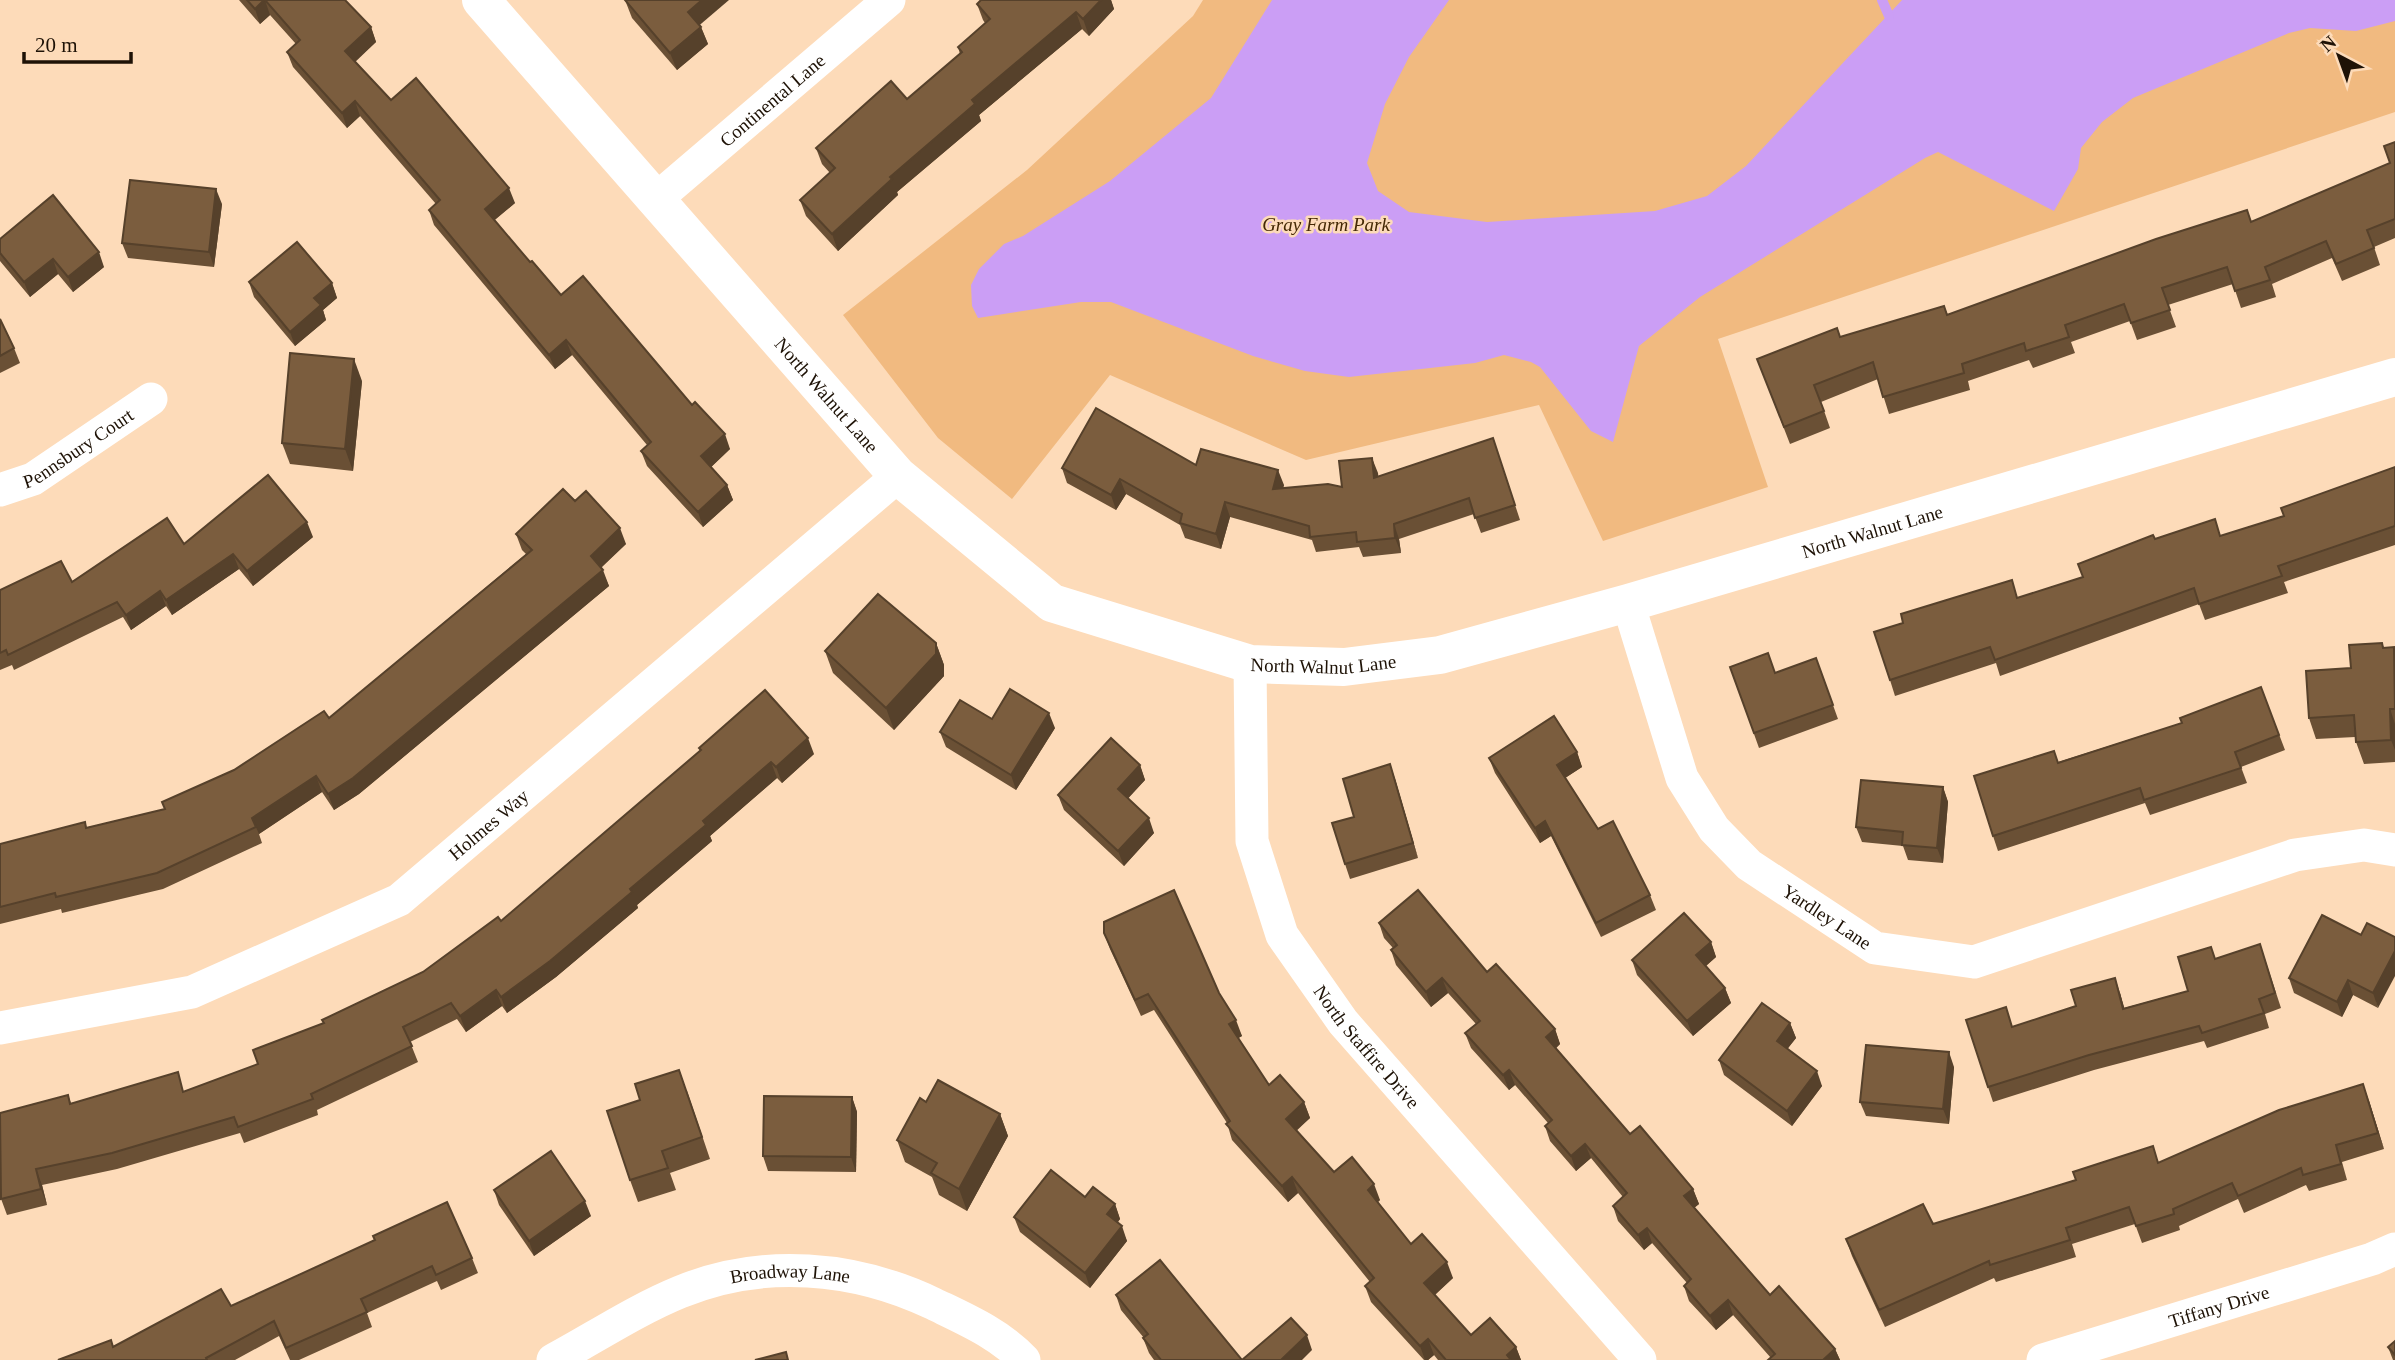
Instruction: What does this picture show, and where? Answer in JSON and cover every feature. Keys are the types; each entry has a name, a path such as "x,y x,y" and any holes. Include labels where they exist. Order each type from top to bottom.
{"street":[{"name":"North Walnut Lane","path":"481,0 898,477 1052,603 1250,664 1344,667 1440,655 1628,603 2395,377"},
{"name":"Continental Lane","path":"655,200 889,0"},
{"name":"Pennsbury Court","path":"0,490 33,479 151,399"},
{"name":"Holmes Way","path":"0,1028 192,992 399,900 898,477"},
{"name":"Yardley Lane","path":"1628,603 1682,778 1714,829 1749,865 1875,947 1974,962 2295,855 2364,845 2395,850"},
{"name":"North Staffire Drive","path":"1250,664 1251,841 1282,935 1343,1022 1640,1360"},
{"name":"Tiffany Drive","path":"2043,1360 2372,1259 2395,1249"},
{"name":"Broadway Lane","path":"553,1360 679,1292 731,1276 785,1269 850,1274 913,1294 976,1324 1024,1360"}],"green space":[{"name":"Gray Farm Park","path":"1203,0 2395,0 2395,112 1718,339 1768,487 1603,541 1539,405 1306,460 1110,375 1012,499 938,438 843,315 1027,170 1193,16"}],"shaded area":[{"path":"1272,0 1449,0 1409,57 1385,104 1367,163 1378,191 1409,212 1487,222 1655,211 1707,196 1746,166 1902,0 2395,0 2395,21 2356,31 2310,28 2289,33 2133,98 2102,122 2081,148 2078,169 2054,211 1938,152 1925,158 1700,297 1639,346 1613,442 1591,431 1540,367 1504,355 1475,363 1349,377 1305,371 1253,356 1111,302 1081,302 978,318 972,306 971,285 979,269 1004,244 1023,236 1110,181 1211,98"}],"building":[{"path":"247,0 264,0 255,9"},
{"path":"265,0 345,0 371,27 345,51 391,100 416,78 509,188 485,209 530,262 532,261 561,295 583,276 692,405 695,402 725,434 701,456 727,485 698,512 641,451 651,442 566,340 549,355 429,210 440,200 355,101 342,113 287,52 300,40"},
{"path":"625,0 702,0 688,12 701,27 670,53"},
{"path":"981,0 1101,0 1083,19 1076,12 972,100 975,104 890,177 892,179 832,234 800,200 835,168 816,148 891,81 907,99 962,52 958,47 990,19 977,4"},
{"path":"2395,142 2395,219 2367,230 2374,248 2336,264 2326,241 2265,267 2270,280 2235,291 2227,267 2162,288 2170,310 2131,323 2124,304 2065,325 2069,337 2026,351 2024,343 1962,364 1964,373 1883,397 1873,362 1814,385 1824,411 1784,427 1757,359 1837,328 1840,337 1944,306 1947,315 2156,239 2247,210 2251,222 2390,163 2384,146"},
{"path":"130,180 216,189 209,252 122,243"},
{"path":"53,195 99,252 68,277 53,259 24,282 0,253 0,239"},
{"path":"297,242 332,283 314,298 321,305 290,332 249,282"},
{"path":"0,319 14,348 0,356"},
{"path":"290,353 354,359 345,449 282,443"},
{"path":"1096,408 1196,465 1201,449 1278,470 1273,489 1328,484 1342,487 1339,461 1372,458 1374,478 1493,438 1515,505 1475,518 1469,498 1394,524 1395,538 1357,542 1356,532 1310,537 1309,526 1225,502 1216,534 1180,523 1182,514 1120,479 1111,495 1062,468"},
{"path":"2395,467 2395,526 2278,566 2282,576 2199,604 2194,588 1995,660 1990,647 1890,680 1874,632 1903,623 1901,614 2012,580 2017,598 2083,577 2078,564 2153,535 2155,539 2215,519 2220,536 2284,516 2281,508"},
{"path":"268,475 307,522 247,571 233,554 166,600 160,591 126,615 117,602 8,655 6,650 0,653 0,590 61,561 72,582 167,518 184,544"},
{"path":"563,489 575,501 586,491 620,528 591,556 603,570 353,778 328,794 316,776 252,818 256,827 157,873 0,907 0,844 85,822 86,828 165,809 162,802 234,770 324,711 329,718 532,550 516,534"},
{"path":"878,594 936,643 936,654 886,708 825,651"},
{"path":"2382,643 2383,648 2394,647 2395,709 2390,709 2391,740 2356,742 2354,715 2309,718 2306,671 2351,668 2349,645"},
{"path":"1768,653 1775,673 1816,658 1833,705 1754,733 1730,667"},
{"path":"2261,687 2279,735 2235,752 2241,768 2144,800 2140,788 1993,836 1974,776 2054,751 2058,763 2182,723 2180,718"},
{"path":"1010,689 1049,713 1011,775 940,732 960,700 992,719"},
{"path":"765,690 808,738 776,767 771,762 703,821 706,825 630,889 632,892 550,961 501,997 496,990 460,1016 451,1003 403,1027 412,1046 311,1094 313,1099 238,1127 234,1117 112,1153 36,1169 41,1189 1,1199 0,1113 68,1095 70,1104 178,1072 183,1092 258,1064 253,1050 324,1023 322,1020 423,972 498,917 501,921 701,750 699,748"},
{"path":"1554,716 1577,752 1557,765 1598,829 1613,821 1650,895 1596,923 1545,821 1535,828 1489,758"},
{"path":"1111,738 1140,765 1118,789 1149,818 1118,851 1058,795"},
{"path":"1390,764 1413,843 1345,864 1332,823 1354,817 1343,779"},
{"path":"1861,780 1943,787 1937,848 1902,845 1903,832 1856,827"},
{"path":"1174,890 1219,993 1236,1020 1229,1024 1269,1085 1280,1075 1304,1102 1286,1119 1334,1172 1352,1157 1374,1184 1368,1190 1411,1244 1422,1234 1447,1262 1424,1283 1471,1335 1490,1318 1516,1347 1507,1355 1511,1360 1446,1360 1428,1339 1420,1346 1365,1286 1374,1278 1292,1177 1282,1186 1226,1124 1230,1121 1148,994 1135,1000 1104,933 1104,922"},
{"path":"1418,890 1487,972 1496,964 1555,1029 1546,1037 1630,1134 1640,1126 1693,1189 1684,1196 1770,1295 1779,1286 1835,1349 1823,1360 1768,1360 1775,1354 1728,1300 1710,1316 1684,1286 1691,1279 1647,1228 1638,1235 1613,1206 1627,1193 1585,1144 1571,1156 1545,1126 1552,1120 1509,1070 1503,1075 1465,1033 1480,1021 1442,978 1426,992 1391,950 1397,945 1379,923"},
{"path":"1684,913 1711,942 1696,955 1725,988 1687,1021 1632,960"},
{"path":"2322,915 2361,935 2367,923 2395,937 2395,951 2373,993 2348,980 2337,1002 2289,978"},
{"path":"2260,944 2275,993 2259,999 2264,1013 2202,1033 2199,1026 2089,1055 1988,1087 1966,1020 2006,1007 2012,1027 2076,1006 2071,990 2115,978 2123,1009 2188,991 2178,957 2211,947 2215,959"},
{"path":"1762,1003 1790,1023 1777,1041 1817,1071 1787,1111 1719,1060"},
{"path":"1866,1045 1949,1052 1943,1109 1860,1102"},
{"path":"679,1070 702,1137 662,1151 668,1168 630,1180 607,1111 640,1100 635,1084"},
{"path":"938,1080 1000,1114 959,1189 931,1173 937,1163 897,1140 920,1098 926,1102"},
{"path":"2363,1084 2378,1133 2336,1145 2341,1164 2303,1175 2301,1168 2238,1196 2232,1183 2173,1209 2174,1214 2136,1226 2129,1207 2066,1228 2070,1240 1990,1265 1989,1261 1879,1310 1846,1239 1923,1204 1933,1224 2076,1180 2073,1172 2153,1146 2158,1163 2279,1110"},
{"path":"764,1096 852,1097 851,1157 763,1156"},
{"path":"551,1151 585,1201 529,1241 494,1190"},
{"path":"1051,1170 1085,1197 1093,1187 1115,1204 1107,1214 1122,1226 1085,1273 1014,1217"},
{"path":"447,1202 472,1258 436,1275 432,1266 361,1299 367,1312 286,1348 274,1321 206,1358 207,1360 58,1360 111,1340 113,1347 221,1289 231,1306 375,1240 373,1236"},
{"path":"1160,1260 1242,1360 1161,1360 1143,1338 1148,1334 1116,1295"},
{"path":"1291,1318 1307,1335 1281,1360 1242,1360"},
{"path":"2395,1341 2395,1355 2388,1347"},
{"path":"786,1352 788,1360 755,1360"}],"waterway":[{"path":"1882,0 1889,16"}]}
